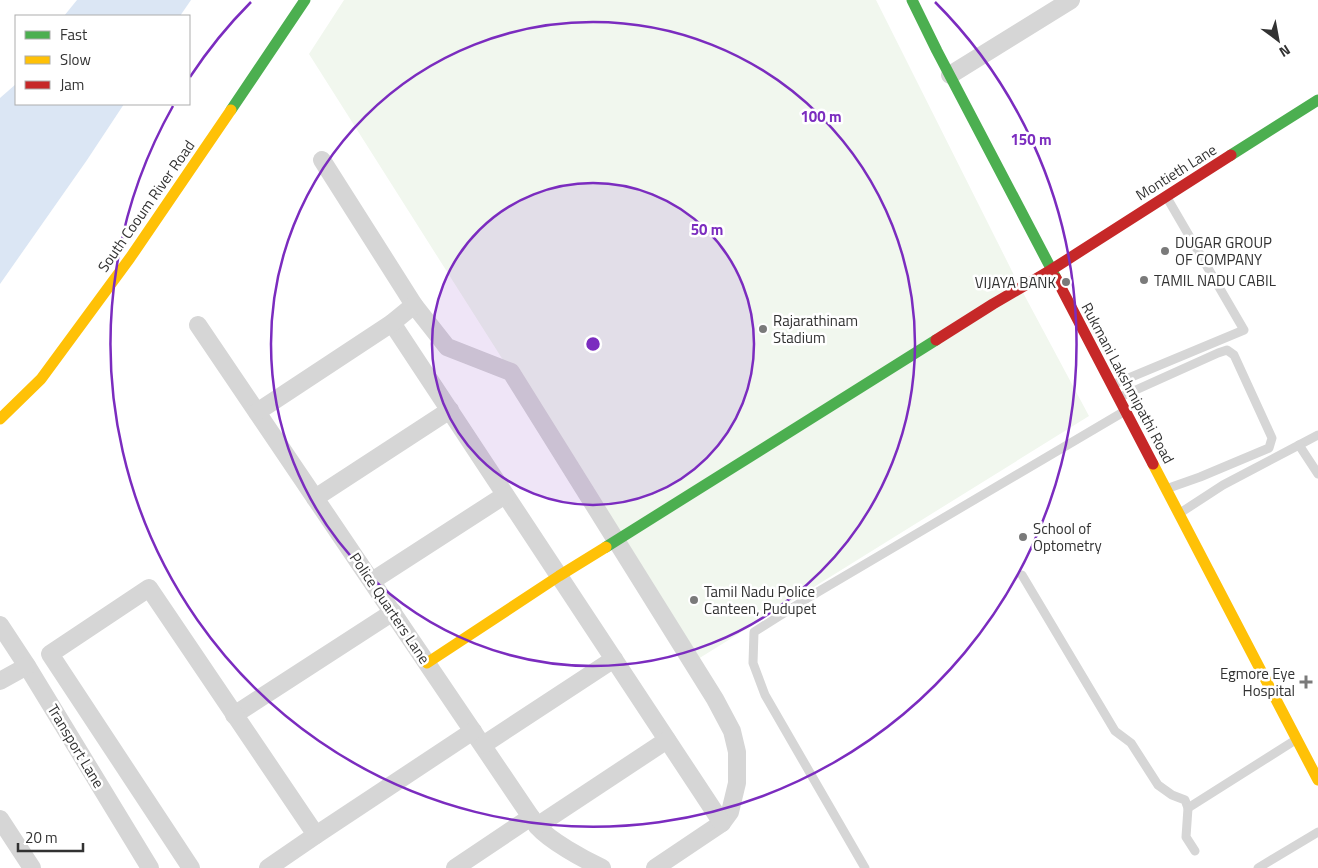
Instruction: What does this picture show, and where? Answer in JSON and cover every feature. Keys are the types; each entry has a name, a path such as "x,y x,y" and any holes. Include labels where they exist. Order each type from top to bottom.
{"street":[{"name":"South Cooum River Road","path":"0,419 41,379 130,258 305,0"},
{"name":"Rukmani Lakshmipathi Road","path":"912,0 1318,780"},
{"path":"950,75 1071,0"},
{"name":"Montieth Lane","path":"427,663 559,576 968,320 1052,270 1318,100"},
{"path":"322,160 414,305 447,347 511,372 715,698 732,730 737,752 737,783 730,812 722,823 655,868"},
{"path":"257,412 392,323 414,305"},
{"path":"392,323 722,823"},
{"name":"Police Quarters Lane","path":"198,325 534,822 541,831 587,861 602,868"},
{"path":"315,498 450,410"},
{"path":"372,582 505,495"},
{"path":"191,868 50,654 149,588 316,835"},
{"path":"234,715 393,612"},
{"name":"Transport Lane","path":"0,625 150,868"},
{"path":"268,868 316,835 478,738 614,660"},
{"path":"0,681 27,666"},
{"path":"455,868 667,740"},
{"path":"0,819 32,868"}],"lane":[{"path":"1112,385 1244,330 1166,196"},
{"path":"1118,398 1218,353 1227,350 1234,355 1272,438 1269,448 1166,489"},
{"path":"865,868 764,696 753,663 754,632 811,596 1125,411"},
{"path":"1179,513 1223,485 1318,435"},
{"path":"1299,445 1318,474"},
{"path":"1022,575 1115,731 1131,743 1158,785 1172,795 1185,800 1188,808 1186,837 1195,851"},
{"path":"1188,808 1297,739"},
{"path":"1258,868 1318,832"}],"shaded area":[{"name":"Rajarathinam Stadium","path":"344,0 876,0 1020,287 1089,416 698,659 612,532 309,54"}],"water":[{"path":"77,0 191,0 181,15 65,15"},
{"path":"15,85 15,105 123,105 0,284 0,98"}],"traffic: fast":[{"path":"231,110 305,0"},
{"path":"912,0 1056,278"},
{"path":"1231,155 1318,100"},
{"path":"606,547 936,340"}],"traffic: slow":[{"path":"0,419 41,379 130,258 231,110"},
{"path":"1153,464 1318,780"},
{"path":"427,663 606,547"}],"traffic: jam":[{"path":"936,340 1051,270 1231,155"},
{"path":"1056,278 1153,464"}],"place":[{"name":"DUGAR GROUP OF COMPANY","path":"1165,251"},
{"name":"TAMIL NADU CABIL","path":"1144,280"},
{"name":"VIJAYA BANK","path":"1066,282"},
{"name":"Rajarathinam Stadium","path":"763,329"},
{"name":"School of Optometry","path":"1023,537"},
{"name":"Tamil Nadu Police Canteen, Pudupet","path":"694,600"},
{"name":"Egmore Eye Hospital","path":"1306,682"}]}
